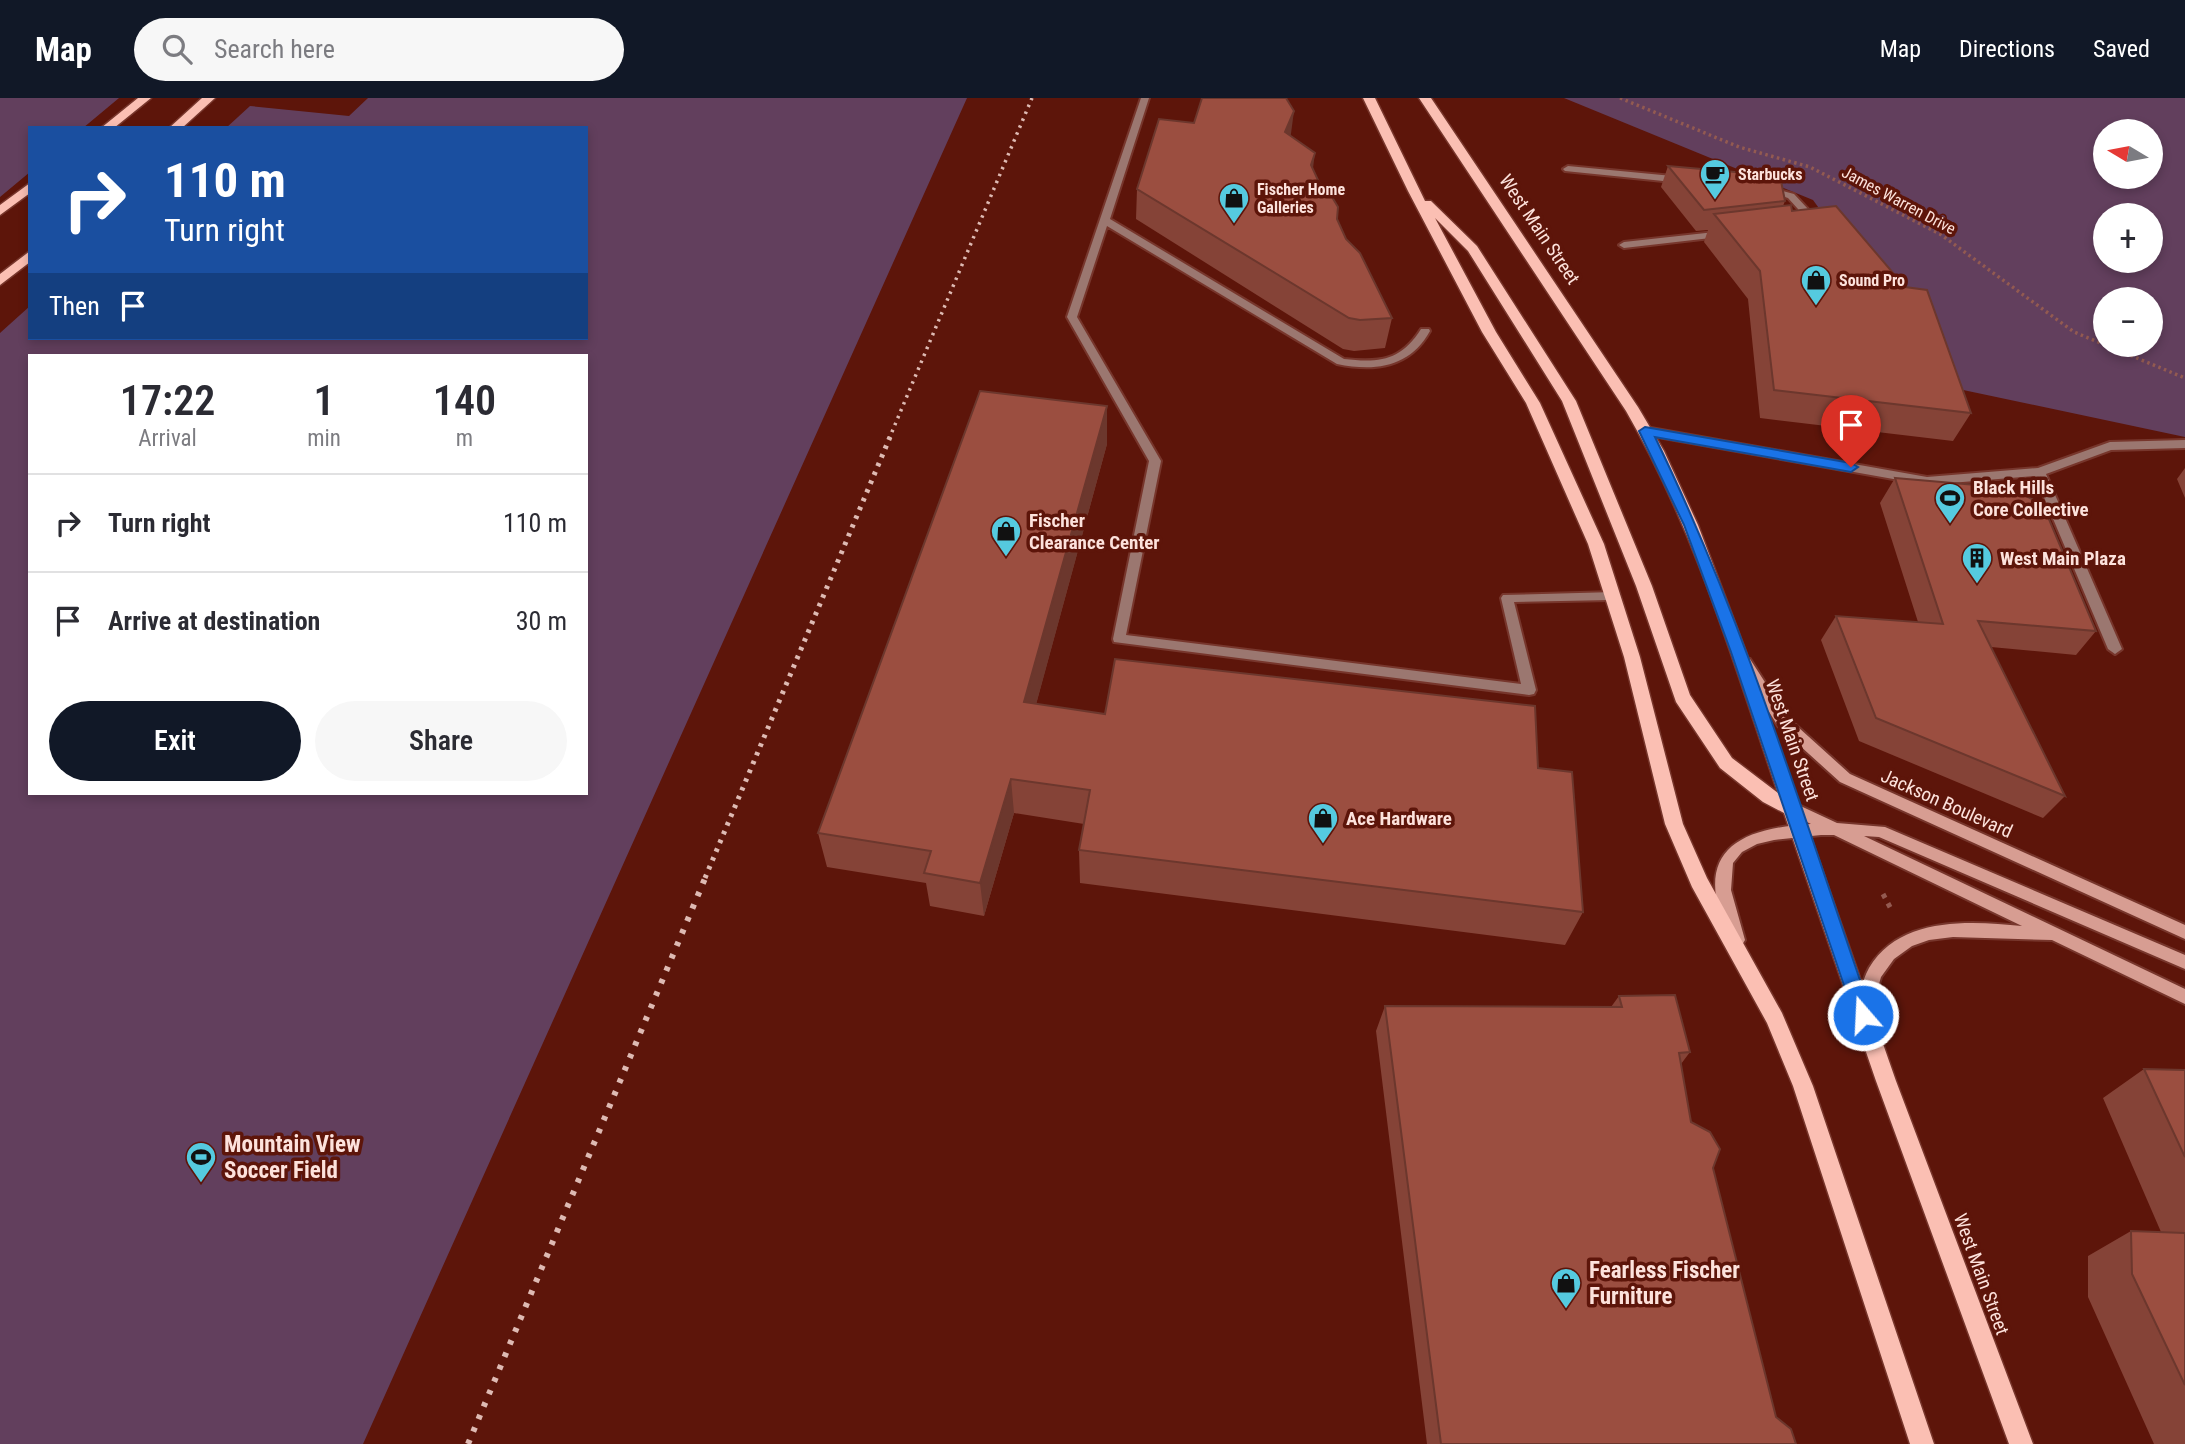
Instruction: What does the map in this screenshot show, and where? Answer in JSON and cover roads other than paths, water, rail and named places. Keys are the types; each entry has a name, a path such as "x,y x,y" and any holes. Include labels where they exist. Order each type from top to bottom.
{"main road":[{"path":"110,126 145,98"},
{"path":"177,126 209,98"},
{"path":"1369,98 1414,191 1557,451 1596,544 1632,657 1674,824 1699,881 1775,1019 1803,1086 1922,1444"},
{"name":"West Main Street","path":"1425,98 1645,431 1690,525 1738,652 1863,1015 2021,1444"},
{"path":"0,211 28,189"},
{"path":"1414,191 1474,249 1569,401 1644,586 1682,697 1727,763 1769,797 2185,996"},
{"path":"0,281 28,257"},
{"name":"Jackson Boulevard","path":"1738,652 1783,722 1845,778 2185,932"},
{"path":"1741,954 1727,905 1724,881 1727,861 1739,845 1756,837 1835,830 1880,831 2185,962"},
{"path":"1863,1015 1875,972 1889,956 1916,937 1935,930 1968,929 2059,936"}],"lane":[{"path":"1145,98 1072,317 1155,461 1119,639 1530,690 1507,598 1612,595"},
{"path":"1568,169 1690,181"},
{"path":"1757,187 1791,196 1803,209 1801,222 1783,227"},
{"path":"1105,220 1341,362 1369,365 1388,362 1419,344 1425,331"},
{"path":"1624,245 1730,233"},
{"path":"1645,431 1927,481 2039,472 2110,446 2185,443"},
{"path":"2039,472 2115,649"}],"railway":[{"path":"889,439 1032,98"},
{"path":"705,878 890,437"},
{"path":"468,1444 706,876"}],"place":[{"name":"Starbucks","path":"1715,201"},
{"name":"Fischer Home Galleries","path":"1234,225"},
{"name":"Sound Pro","path":"1816,307"},
{"name":"Black Hills Core Collective","path":"1950,525"},
{"name":"Fischer Clearance Center","path":"1006,558"},
{"name":"West Main Plaza","path":"1977,585"},
{"name":"Ace Hardware","path":"1323,845"},
{"name":"Mountain View Soccer Field","path":"201,1184"},
{"name":"Fearless Fischer Furniture","path":"1566,1310"}]}
